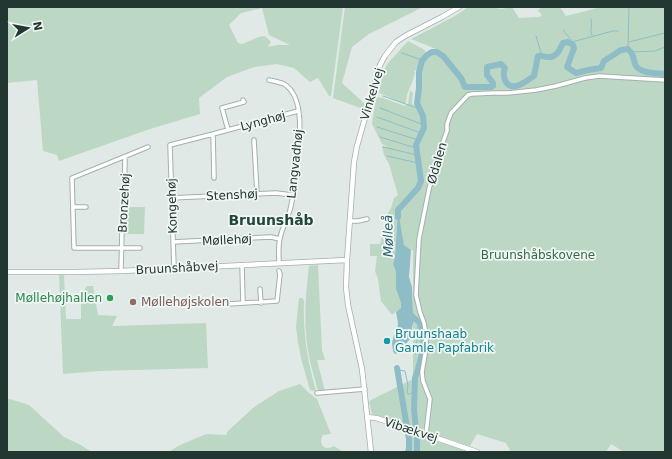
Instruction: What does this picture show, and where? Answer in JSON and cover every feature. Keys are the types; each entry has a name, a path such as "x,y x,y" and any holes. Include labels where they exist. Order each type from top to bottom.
{"street":[{"name":"Vinkelvej","path":"371,452 365,389 360,356 351,323 346,287 354,162 357,146 380,65 385,56 396,42 405,36 459,7"},
{"name":"Ødalen","path":"426,434 430,399 423,381 422,372 426,350 426,334 416,295 419,239 429,189 451,113 468,95 472,94 536,90 599,76 665,80"},
{"name":"Langvadhøj","path":"269,80 279,82 290,89 295,98 300,131 290,208 280,239 279,263"},
{"name":"Lynghøj","path":"228,130 222,108 244,102 243,100"},
{"name":"Lynghøj","path":"170,144 254,124 298,111"},
{"path":"213,134 214,178"},
{"path":"254,140 257,194"},
{"name":"Kongehøj","path":"170,144 174,268"},
{"name":"Bronzehøj","path":"140,248 74,248 72,178 148,147"},
{"name":"Bronzehøj","path":"121,271 126,157"},
{"name":"Stenshøj","path":"171,198 276,193 292,195"},
{"path":"73,207 86,207"},
{"path":"350,221 367,219"},
{"name":"Møllehøj","path":"173,242 271,237 280,239"},
{"name":"Bruunshåbvej","path":"7,272 121,271 347,260"},
{"path":"242,265 243,303"},
{"path":"228,304 277,301 279,271"},
{"path":"260,289 261,303"},
{"path":"317,393 365,389"},
{"name":"Vibækvej","path":"367,417 376,418 477,452"}],"green space":[{"path":"7,7 343,7 331,96 329,96 318,78 310,82 294,68 277,64 254,67 227,77 199,98 200,114 150,129 59,161 57,155 43,151 37,80 7,83","holes":["262,8 269,35 290,45 268,47 271,42 265,36 242,44 238,43 229,25 241,13"]},
{"path":"345,7 423,7 369,34 352,47 342,83 366,105 363,109 333,98"},
{"name":"Bruunshåbskovene","path":"468,7 495,7 501,9 512,7 519,18 539,17 542,15 538,10 542,7 560,7 566,16 601,7 665,7 665,452 624,452 611,444 606,452 511,452 506,443 477,434 470,446 372,414 369,401 413,379 413,250 404,245 398,212 395,257 393,264 396,272 396,289 401,303 401,308 392,315 381,301 378,279 375,271 377,256 370,256 370,244 380,244 388,213 394,198 398,195 382,146 388,147 382,144 372,124 376,97 405,106 408,104 410,90 413,93 412,103 414,106 418,69 414,71 415,73 405,104 379,93 383,72 388,63 408,41 425,50 420,63 425,56 436,49 411,39 455,16"},
{"path":"127,207 145,207 144,234 125,234 127,224"},
{"path":"318,265 322,350 325,360 317,360 325,391 320,391 317,388 306,337 306,290 309,266"},
{"path":"59,274 64,275 66,319 81,319 81,295 87,286 93,286 98,315 117,316 112,326 206,323 208,368 99,371 63,374"},
{"path":"299,298 304,300 306,346 316,391 310,390 298,342 296,327"},
{"path":"300,384 317,399 331,434 323,435 321,439 322,445 327,448 334,446 343,452 169,452 178,446 206,434 226,435 228,431 253,408 279,391"},
{"path":"10,399 29,405 64,437 92,452 7,452 7,400"},
{"path":"407,432 468,451 471,452 409,452"}],"water":[{"path":"398,210 404,245 411,250 409,277 412,287 413,313 416,316 414,318 410,339 398,353 395,354 392,343 394,335 397,334 398,323 396,312 401,308 401,303 396,289 396,272 393,264 395,257"}],"waterway":[{"path":"628,49 629,7"},
{"path":"591,19 592,35"},
{"path":"563,30 572,41 573,45"},
{"path":"572,42 618,31"},
{"path":"629,42 665,33"},
{"path":"536,36 542,56"},
{"name":"Mølleå","path":"398,217 398,210 418,188 421,181 416,145 424,128 423,116 417,103 419,72 422,61 432,52 437,52 443,56 461,78 465,87 493,86 493,83 487,75 487,67 501,64 505,68 505,81 512,86 521,84 534,76 538,56 553,56 557,53 563,43 568,42 573,45 574,48 567,67 576,73 601,68 604,61 621,50 628,49 635,64 640,70 665,74"},
{"path":"631,52 655,51 665,47"},
{"path":"402,53 422,60"},
{"path":"383,96 420,109"},
{"path":"380,108 424,125"},
{"path":"377,117 421,133"},
{"path":"377,127 418,140"},
{"path":"380,137 416,148"},
{"path":"383,147 417,155"},
{"path":"387,156 418,163"},
{"name":"Mølleå","path":"408,315 419,322 423,333 422,352 418,369"},
{"path":"403,346 407,350 416,354 415,346 418,339 417,328 420,326"},
{"path":"397,368 409,439 408,452"},
{"path":"398,370 405,371 408,385 407,393 410,394 415,391"},
{"name":"Mølleå","path":"417,372 415,378 414,409 417,452"}],"place":[{"name":"Møllehøjhallen","path":"110,298"},
{"name":"Møllehøjskolen","path":"133,302"},
{"name":"Bruunshaab Gamle Papfabrik","path":"387,341"}],"district":[{"name":"Bruunshåb","path":"271,220"}]}
